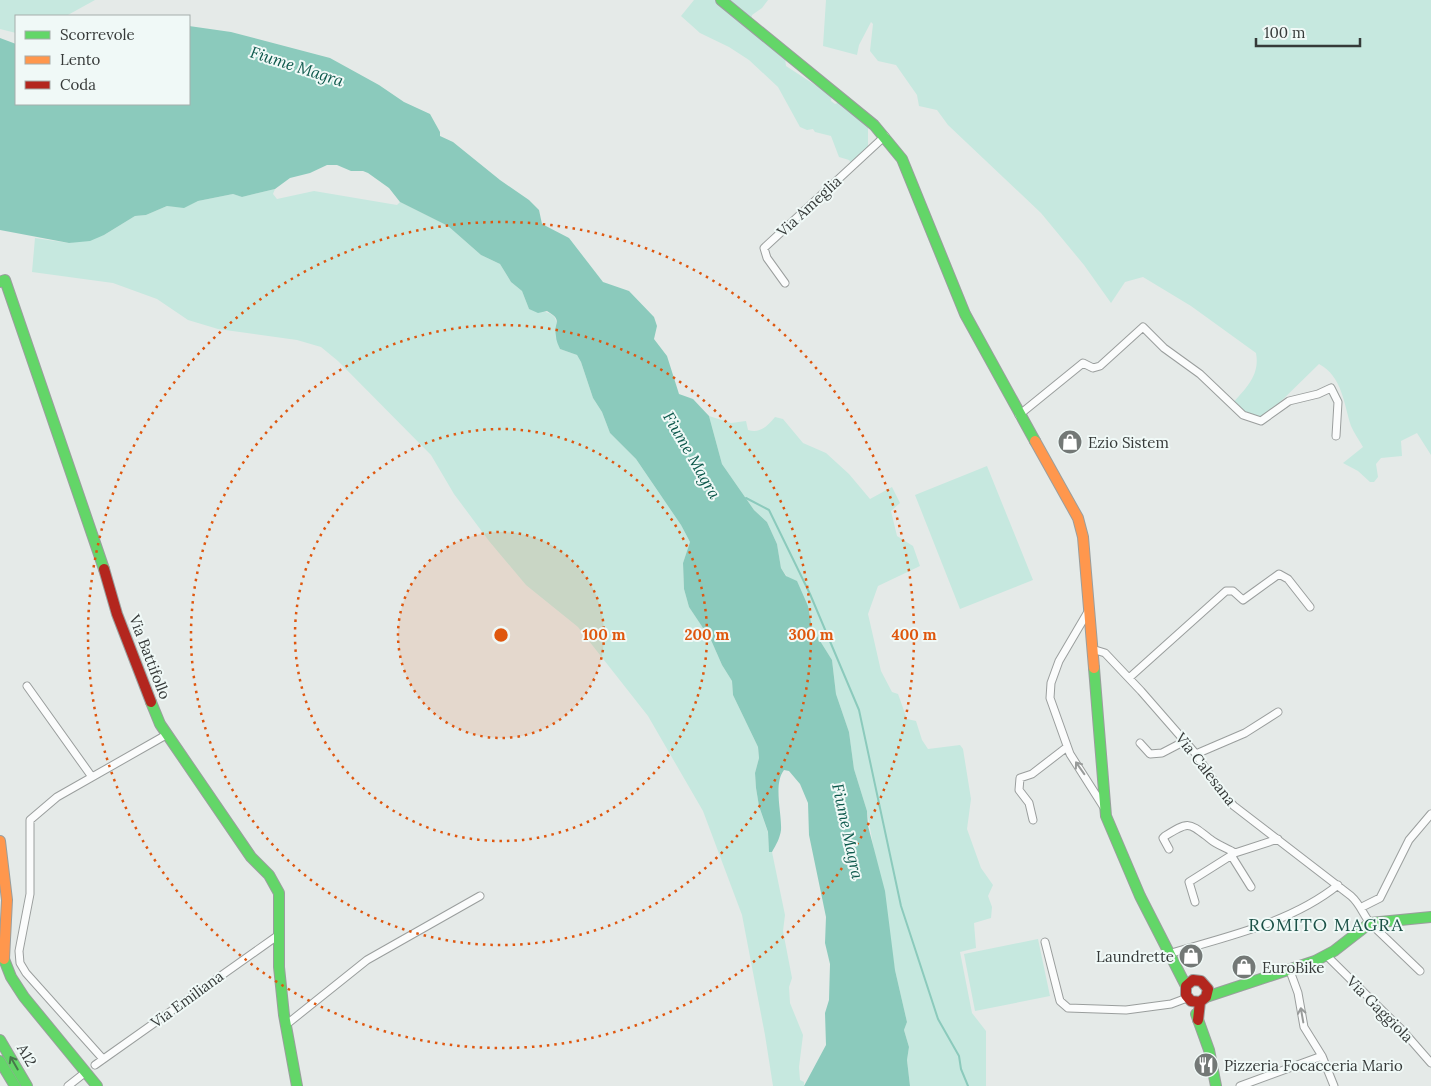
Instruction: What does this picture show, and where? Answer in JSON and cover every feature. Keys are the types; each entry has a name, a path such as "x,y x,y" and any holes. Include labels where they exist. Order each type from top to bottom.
{"main road":[{"path":"721,0 856,109 885,136 902,159 965,314 1019,415 1078,518 1083,537 1105,809 1112,833 1168,954 1190,983"},
{"name":"Via Battifollo","path":"3,281 92,530 118,614 166,735 251,857 269,875 279,894 279,967 284,1015 297,1086"},
{"path":"0,841 6,879 9,931 2,954 11,977 24,997 97,1086"},
{"path":"1190,983 1185,992 1198,997 1226,990 1327,956 1370,922 1431,917"},
{"path":"1190,983 1201,981 1198,997 1198,1020 1209,1050 1216,1086"},
{"name":"A12","path":"0,1040 27,1086"},
{"name":"A12","path":"0,1061 15,1086"}],"street":[{"name":"Via Ameglia","path":"785,283 767,258 764,248 885,136"},
{"path":"1019,415 1083,363 1094,368 1100,366 1144,327 1164,348 1200,374 1243,415 1254,420 1261,421 1289,402 1331,388 1338,402 1336,436"},
{"path":"1129,678 1226,591 1233,592 1243,600 1279,574 1288,580 1310,607"},
{"path":"1089,610 1059,661 1050,683 1050,698 1067,747 1105,809"},
{"name":"Via Calesana","path":"1092,649 1105,653 1129,678 1196,754 1223,795 1234,806 1338,885 1362,907 1364,916 1420,971"},
{"path":"27,686 92,777"},
{"path":"1196,754 1245,733 1278,712"},
{"path":"103,1059 26,973 20,963 18,951 30,894 30,820 57,797 166,735"},
{"path":"1140,743 1150,754 1162,753 1185,741"},
{"path":"1033,820 1029,803 1019,790 1020,778 1032,774 1067,747"},
{"path":"1362,907 1380,898 1409,840 1431,814"},
{"path":"1168,849 1163,838 1165,836 1180,826 1190,824 1196,826 1211,840 1233,854 1251,887"},
{"path":"1195,902 1189,882 1233,854 1278,839"},
{"path":"1168,954 1295,912 1321,899 1338,885"},
{"path":"287,1024 367,960 480,896"},
{"name":"Via Emiliana","path":"95,1065 280,934"},
{"path":"1046,942 1060,1001 1068,1008 1126,1010 1171,1004 1198,997"},
{"name":"Via Gaggiola","path":"1327,956 1397,1024 1431,1062"},
{"path":"1290,970 1298,993 1304,1027 1322,1056 1334,1086"},
{"path":"1240,1086 1322,1056"},
{"path":"68,1086 82,1075"}],"shaded area":[{"path":"0,0 95,0 68,15 15,15 15,33 0,29"},
{"path":"694,0 716,0 785,58 786,66 832,96 831,101 835,104 840,102 868,127 868,146 871,151 854,167 849,160 839,157 831,136 815,132 813,129 807,130 800,127 778,87 749,60 729,47 700,33 681,16"},
{"path":"728,0 768,0 762,8 752,15 751,21"},
{"path":"826,0 1431,0 1431,455 1417,433 1401,441 1402,456 1381,458 1376,464 1378,477 1374,482 1370,482 1358,471 1343,463 1363,447 1351,426 1337,383 1327,369 1319,364 1265,417 1247,417 1233,403 1254,374 1257,361 1256,353 1191,306 1143,277 1125,282 1111,303 1084,265 1041,213 948,125 937,110 919,106 917,95 896,65 878,61 870,51 873,24 871,22 859,45 857,55 823,46"},
{"path":"275,189 273,194 277,199 314,191 397,205 400,202 448,226 481,255 500,264 511,282 522,291 529,309 549,313 554,316 560,349 577,355 593,398 602,412 610,433 636,459 681,525 690,542 683,563 684,589 689,607 711,640 722,665 732,681 733,695 758,747 759,758 755,773 756,788 759,806 768,833 769,851 772,852 785,915 783,931 792,978 789,987 790,1003 803,1035 799,1067 800,1080 804,1082 804,1086 773,1086 742,915 703,811 648,716 578,627 526,585 489,541 454,494 431,455 338,361 321,347 297,340 218,329 188,320 157,299 113,283 32,272 35,238 69,243 104,235 135,216 146,215 167,206 184,207 198,201 233,194 242,197"},
{"path":"709,416 731,423 746,421 748,430 753,431 764,428 775,417 783,419 803,443 826,453 849,474 870,499 892,487 900,503 891,511 897,536 913,546 920,566 878,586 868,614 881,671 892,692 898,694 907,719 916,721 922,740 928,749 960,745 963,749 971,799 967,829 981,868 993,885 988,896 992,907 991,918 974,923 976,948 960,952 972,1013 986,1031 986,1086 910,1086 907,1060 909,1047 904,1030 907,1022 895,970 867,811 854,769 849,732 836,694 832,660 812,628 808,606 781,568 777,544 767,522 754,510 722,464"},
{"path":"987,466 1033,580 960,609 915,495"},
{"path":"1038,939 1050,996 975,1011 964,954"}],"water":[{"name":"Fiume Magra","path":"190,26 231,32 330,58 379,85 404,102 430,114 440,132 440,136 453,142 500,180 529,200 539,210 542,224 569,238 603,282 629,291 654,317 657,326 654,339 667,356 679,394 693,399 709,416 722,464 754,510 767,522 777,544 781,568 786,576 797,581 808,606 812,628 832,660 836,694 849,732 854,769 867,811 868,826 885,891 895,970 907,1022 904,1030 909,1047 907,1060 910,1086 804,1086 826,1045 825,1013 829,1000 830,964 825,943 826,917 809,835 808,803 800,784 789,771 784,770 778,791 780,833 772,852 769,852 768,832 759,806 756,788 755,773 759,758 758,747 733,695 732,681 722,665 711,640 689,607 684,589 683,563 690,542 681,525 636,459 610,433 602,412 593,398 577,355 559,347 555,331 557,320 555,317 547,311 538,313 529,309 522,291 511,282 500,264 481,255 448,226 400,202 389,188 368,173 351,171 337,165 327,165 310,173 290,178 275,189 242,197 233,194 198,201 184,208 167,206 146,215 135,216 104,235 90,241 69,243 0,230 0,38 15,44 15,105 190,105"}],"waterway":[{"path":"746,498 769,510 810,594 859,710 901,906 938,1019 959,1056 961,1069 968,1086"}],"traffic: fast":[{"path":"721,0 874,125 902,159 965,314 1035,441"},
{"path":"0,282 5,280 104,569"},
{"path":"1094,668 1106,816 1140,896 1186,986"},
{"path":"151,702 160,724 251,857 269,875 279,893 279,967 284,1015 297,1086"},
{"path":"1206,997 1315,961 1334,951 1370,923 1431,917"},
{"path":"0,949 11,977 24,997 97,1086"},
{"path":"1196,1014 1209,1050 1216,1086"},
{"path":"0,1040 27,1086"},
{"path":"0,1061 15,1086"}],"traffic: slow":[{"path":"1035,441 1078,518 1083,537 1094,668"},
{"path":"0,841 7,900 4,959"}],"traffic: jam":[{"path":"104,569 117,614 151,702"},
{"path":"1198,1020 1200,1002 1206,997 1208,989 1201,981 1193,980 1186,986 1186,995 1191,1001 1200,1002"}],"place":[{"name":"Ezio Sistem","path":"1070,442"},
{"name":"Laundrette","path":"1191,956"},
{"name":"EuroBike","path":"1244,967"},
{"name":"Pizzeria Focacceria Mario","path":"1206,1065"}],"district":[{"name":"ROMITO MAGRA","path":"1326,924"}]}
